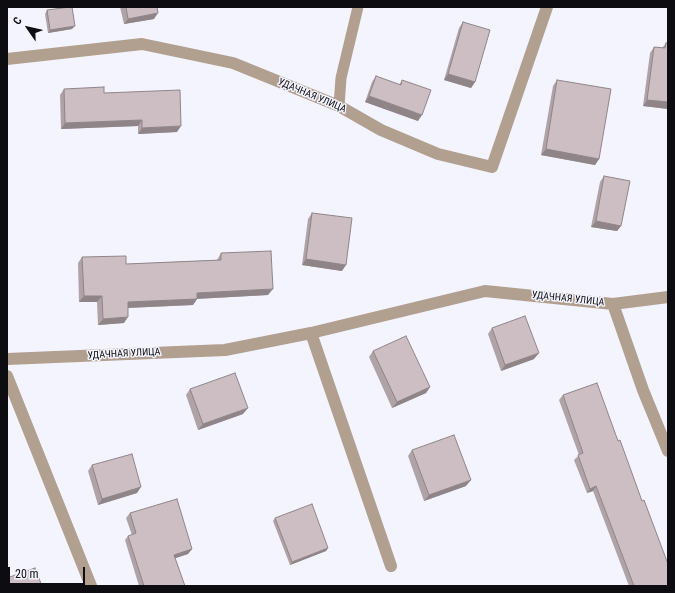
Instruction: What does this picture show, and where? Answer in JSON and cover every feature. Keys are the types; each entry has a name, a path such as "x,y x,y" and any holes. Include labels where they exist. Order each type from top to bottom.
{"street":[{"name":"УДАЧНАЯ УЛИЦА","path":"7,59 142,44 233,63 339,106 381,130 438,154 492,167 547,7"},
{"name":"УДАЧНАЯ УЛИЦА","path":"7,359 225,350 311,333 485,291 613,304 668,298"},
{"name":"УДАЧНАЯ УЛИЦА","path":"613,304 643,390 668,451"},
{"path":"311,333 391,566"},
{"path":"7,376 91,586"}],"lane":[{"path":"339,106 341,78 358,7"}],"building":[{"path":"72,7 75,26 50,30 47,10"},
{"path":"126,7 157,7 158,13 128,19"},
{"path":"463,22 490,30 475,82 448,74"},
{"path":"666,43 668,43 668,102 647,100 654,47 665,48"},
{"path":"376,76 401,85 402,80 431,90 422,115 369,96"},
{"path":"557,80 611,89 599,159 546,149"},
{"path":"104,87 104,93 180,90 181,126 142,128 142,120 65,123 64,89"},
{"path":"604,176 630,181 621,226 596,221"},
{"path":"312,213 352,218 346,265 306,259"},
{"path":"271,251 273,289 197,293 197,299 128,302 128,317 103,319 102,296 84,296 82,257 126,256 126,264 221,260 221,253"},
{"path":"525,316 539,353 505,365 492,328"},
{"path":"406,336 430,387 397,402 373,351"},
{"path":"235,373 248,408 203,424 190,389"},
{"path":"597,383 618,441 620,440 642,501 644,500 668,564 668,586 634,586 596,486 590,489 578,455 583,453 563,395"},
{"path":"454,435 471,480 429,495 412,450"},
{"path":"132,454 141,487 102,499 92,465"},
{"path":"177,499 192,549 174,555 185,586 144,586 128,536 136,533 130,513"},
{"path":"312,504 328,548 292,562 275,518"},
{"path":"35,568 42,586 7,586 7,578"}]}
